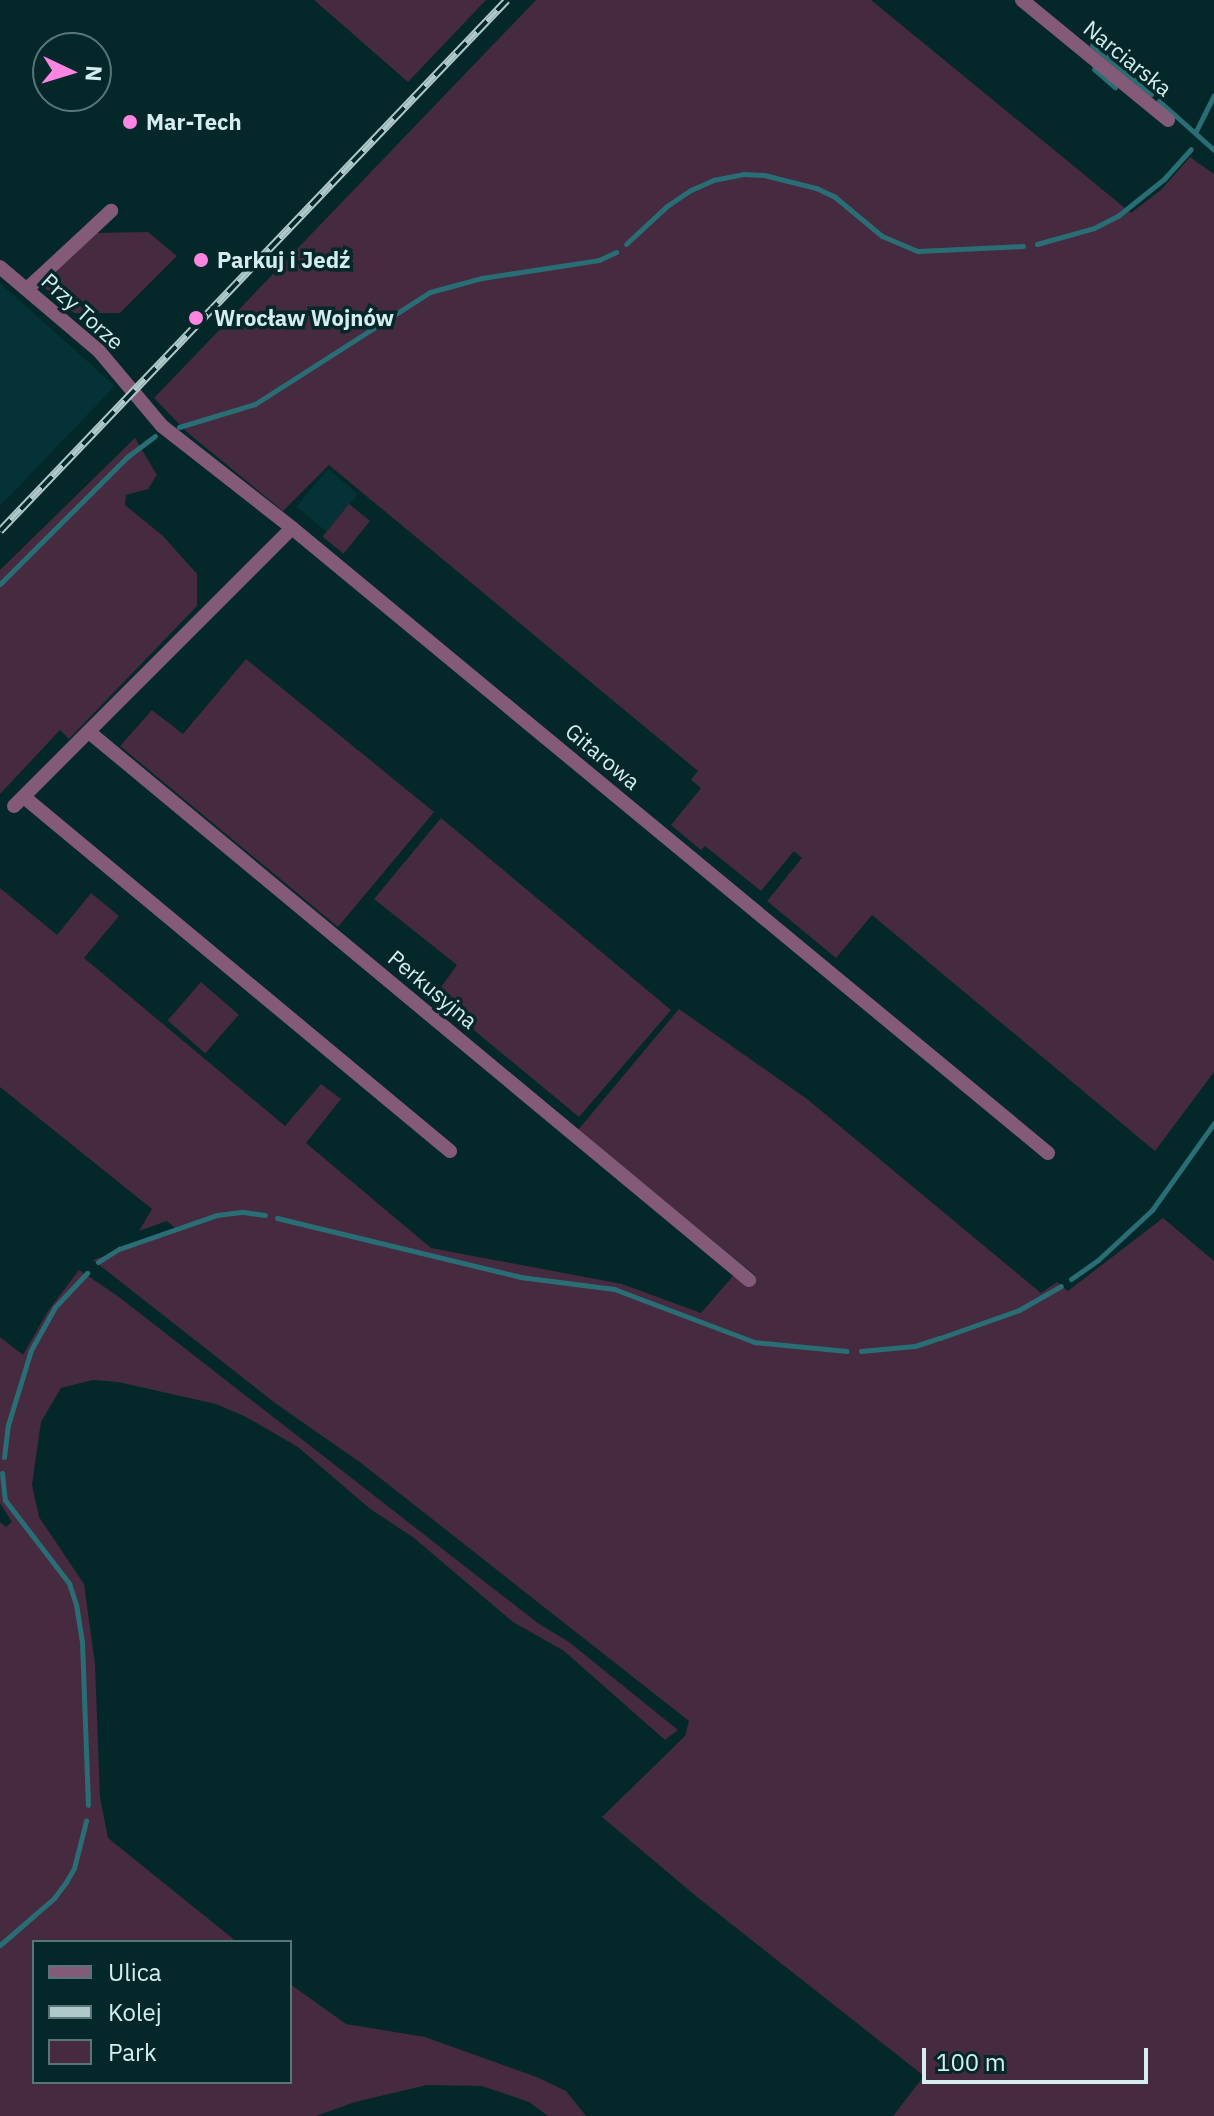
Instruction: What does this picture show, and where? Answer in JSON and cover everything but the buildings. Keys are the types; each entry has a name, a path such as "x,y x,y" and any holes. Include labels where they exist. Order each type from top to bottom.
{"street":[{"name":"Narciarska","path":"1022,0 1168,120"},
{"path":"27,289 111,211"},
{"name":"Przy Torze","path":"0,267 99,351 133,391"},
{"name":"Gitarowa","path":"133,391 162,426 292,528 1048,1153"},
{"path":"292,528 19,802 450,1151"},
{"name":"Perkusyjna","path":"89,732 749,1280"}],"shaded area":[{"path":"0,283 115,386 0,506"},
{"path":"328,469 358,494 326,532 297,507"}],"green space":[{"path":"314,0 486,0 408,82"},
{"path":"536,0 871,0 1131,213 1162,189 1190,157 1214,174 1214,1072 1155,1151 872,915 836,958 767,901 802,858 794,851 761,891 705,846 701,850 671,825 701,788 691,780 698,771 329,465 283,511 188,433 154,398"},
{"path":"148,232 177,256 120,313 74,313 40,284 94,233"},
{"path":"135,438 157,475 148,489 126,495 125,505 163,536 197,574 197,606 69,739 60,730 0,794 0,570"},
{"path":"349,504 370,521 344,554 323,537"},
{"path":"246,659 434,812 338,927 120,746 152,710 183,734"},
{"path":"441,818 671,1010 579,1117 434,997 457,965 374,899"},
{"path":"0,888 57,935 91,893 119,916 84,958 285,1126 321,1084 341,1099 306,1143 431,1248 622,1284 701,1313 733,1276 748,1284 755,1275 578,1130 679,1009 807,1099 1041,1293 1057,1282 1068,1291 1163,1218 1214,1261 1214,2116 893,2116 924,2076 697,1897 602,1817 685,1736 689,1721 361,1463 275,1403 93,1260 177,1230 167,1221 139,1231 152,1209 0,1087"},
{"path":"201,982 239,1015 205,1053 168,1020"},
{"path":"79,1270 119,1297 539,1624 569,1642 678,1730 665,1740 564,1651 513,1622 414,1538 369,1508 298,1447 246,1417 216,1404 118,1382 93,1380 61,1388 41,1422 32,1485 39,1517 84,1584 95,1664 100,1797 108,1838 235,1940 32,1940 32,2084 292,2084 292,1985 346,2024 425,2037 539,2078 566,2091 586,2116 548,2116 529,2102 482,2086 427,2085 355,2102 316,2116 0,2116 0,1522 6,1527 12,1522 0,1503 0,1337 23,1355 48,1311"}],"waterway":[{"path":"1092,45 1151,94"},
{"path":"1094,69 1115,87"},
{"path":"1196,131 1214,95"},
{"path":"1159,101 1214,150"},
{"path":"1037,244 1094,228 1119,215 1164,179 1191,149"},
{"path":"626,244 667,206 691,190 713,180 743,174 764,175 816,188 835,197 882,236 918,251 1023,246"},
{"path":"179,427 255,404 430,292 482,278 599,260 616,252"},
{"path":"0,584 127,457 155,436"},
{"path":"1071,1279 1098,1260 1152,1210 1214,1123"},
{"path":"98,1262 119,1249 217,1215 243,1212 265,1215"},
{"path":"277,1218 520,1277 614,1289 754,1342 847,1351"},
{"path":"4,1457 8,1425 31,1350 55,1307 87,1273"},
{"path":"861,1351 915,1346 940,1338 1019,1310 1061,1286"},
{"path":"2,1473 5,1500 69,1583 76,1604 82,1642 88,1805"},
{"path":"0,1945 54,1898 66,1882 74,1868 86,1821"}],"railway":[{"path":"0,531 507,0"}],"place":[{"name":"Mar-Tech","path":"130,122"},
{"name":"Parkuj i Jedź","path":"201,260"},
{"name":"Wrocław Wojnów","path":"196,318"}]}
